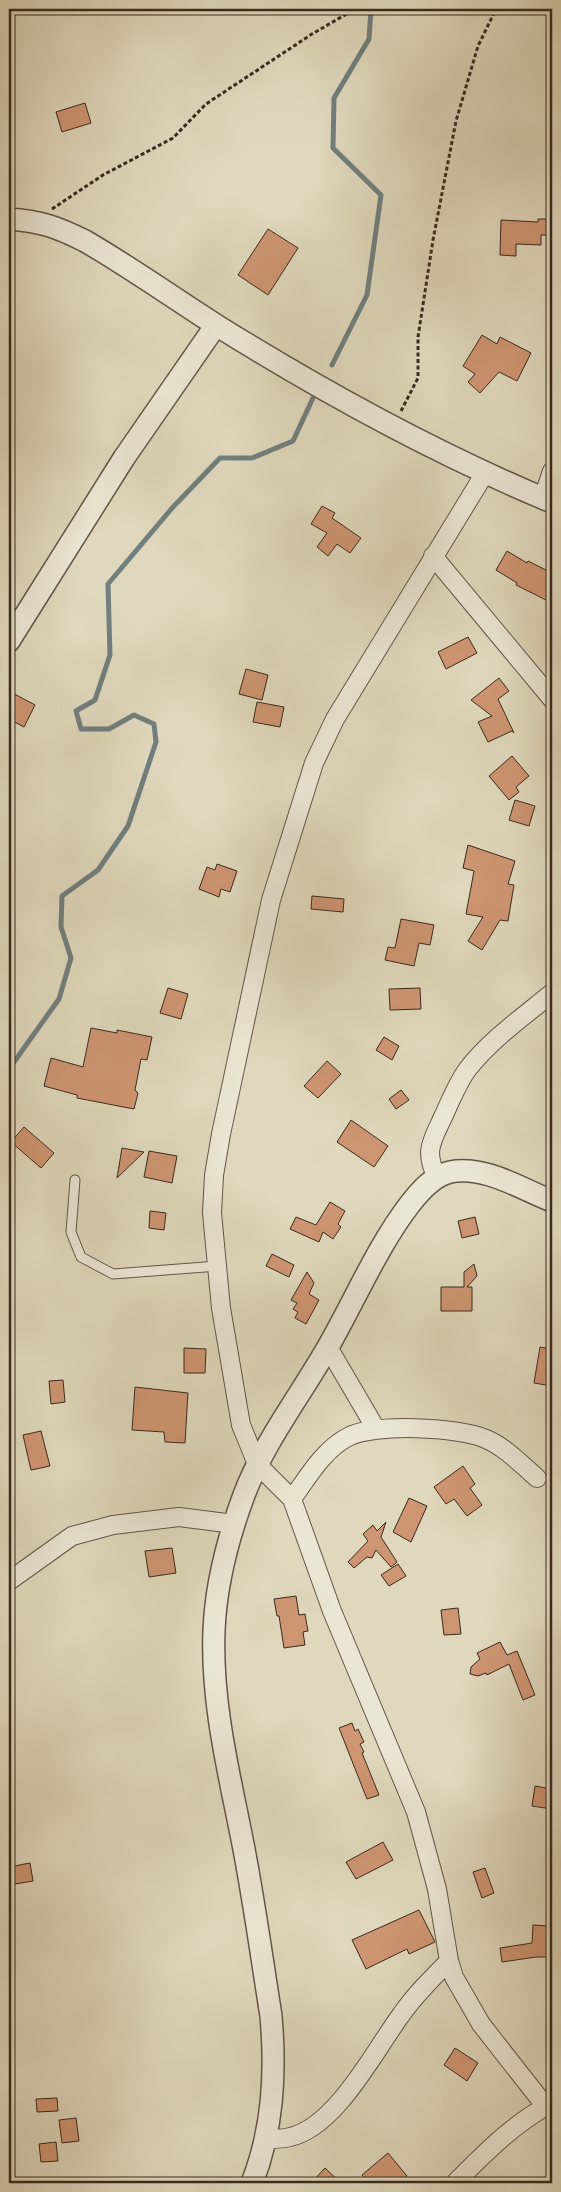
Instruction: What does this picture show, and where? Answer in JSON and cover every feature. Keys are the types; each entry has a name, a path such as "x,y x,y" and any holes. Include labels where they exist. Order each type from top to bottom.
{"street":[{"path":"9,219 35,220 85,240 216,325 393,429 484,473 547,500 552,471"},
{"path":"9,641 124,458 216,325"},
{"path":"455,2183 511,2129 549,2105 480,2024 454,1977 449,1960 437,1889 416,1812 342,1637 292,1499 257,1464 241,1425 221,1308 212,1213 214,1175 269,910 291,832 314,763 334,719 484,473"},
{"path":"433,556 552,699"},
{"path":"437,1178 429,1161 430,1149 466,1071 482,1052 552,993"},
{"path":"252,2183 267,2139 274,2084 275,2055 272,2016 221,1725 215,1661 215,1607 225,1551 257,1464 328,1347 401,1217 420,1192 437,1178 449,1172 482,1174 501,1179 552,1202"},
{"path":"328,1347 376,1429"},
{"path":"292,1499 313,1469 334,1446 348,1437 376,1429 448,1431 486,1438 537,1478"},
{"path":"9,1581 72,1536 113,1525 179,1518 234,1524"},
{"path":"267,2139 290,2137 317,2122 330,2110 350,2090 364,2071 400,2015 449,1960"}],"lane":[{"path":"75,1180 71,1232 81,1257 113,1274 218,1266"}],"path":[{"path":"35,220 103,175 173,138 206,104 312,34 350,12 364,9"},
{"path":"393,429 418,378 418,337 433,240 456,121 478,46 496,9"}],"building":[{"path":"85,103 91,123 62,132 56,112"},
{"path":"538,219 552,219 552,235 541,235 541,245 516,244 516,256 500,255 501,220 538,222"},
{"path":"268,229 298,248 268,295 238,275"},
{"path":"482,335 497,344 500,337 531,353 517,381 499,372 480,393 468,382 475,374 463,366"},
{"path":"322,506 335,513 332,518 361,538 350,553 337,544 328,556 317,547 327,533 311,524"},
{"path":"507,551 527,563 528,561 552,573 552,603 516,585 517,583 496,570"},
{"path":"468,637 477,653 446,669 438,652"},
{"path":"246,669 268,675 262,700 239,694"},
{"path":"499,678 509,691 498,699 514,733 512,731 488,742 478,722 492,716 471,700"},
{"path":"9,691 35,705 24,727 9,719"},
{"path":"257,702 284,707 280,727 253,722"},
{"path":"512,756 529,776 516,787 519,792 509,800 489,776"},
{"path":"515,800 535,806 529,826 509,820"},
{"path":"468,845 515,861 508,884 514,885 508,921 500,920 482,950 468,941 483,917 466,914 474,871 463,868"},
{"path":"217,864 237,871 230,892 221,889 219,897 199,889 207,867 215,870"},
{"path":"312,896 344,899 343,912 311,909"},
{"path":"401,919 434,925 430,945 419,943 414,966 385,960 388,947 395,948"},
{"path":"168,988 188,994 181,1019 160,1013"},
{"path":"420,988 421,1009 390,1010 389,989"},
{"path":"91,1028 117,1033 117,1030 152,1037 147,1060 141,1059 135,1090 138,1093 134,1109 77,1098 77,1095 44,1086 51,1058 83,1067"},
{"path":"384,1037 399,1046 392,1060 376,1050"},
{"path":"327,1061 341,1074 318,1098 304,1086"},
{"path":"401,1090 409,1100 396,1109 389,1099"},
{"path":"351,1120 388,1146 374,1167 337,1142"},
{"path":"24,1127 54,1153 41,1168 11,1142"},
{"path":"122,1148 144,1152 117,1178"},
{"path":"149,1151 177,1156 172,1183 144,1177"},
{"path":"330,1202 345,1211 338,1224 341,1227 333,1239 323,1232 319,1242 290,1229 296,1217 316,1225"},
{"path":"150,1211 166,1213 164,1230 149,1228"},
{"path":"475,1217 479,1234 462,1238 458,1221"},
{"path":"272,1254 294,1265 289,1277 266,1266"},
{"path":"474,1264 477,1276 467,1287 472,1287 472,1311 441,1311 441,1287 464,1287 464,1272"},
{"path":"307,1272 314,1283 309,1294 319,1300 306,1324 295,1318 298,1312 293,1309 297,1303 291,1300"},
{"path":"540,1347 552,1349 552,1386 534,1383"},
{"path":"184,1348 206,1349 205,1373 184,1373"},
{"path":"63,1380 65,1402 51,1404 49,1381"},
{"path":"135,1387 188,1393 185,1443 165,1442 164,1432 132,1430"},
{"path":"41,1431 50,1466 31,1470 23,1435"},
{"path":"463,1466 475,1484 470,1488 482,1505 467,1516 454,1499 446,1504 434,1487"},
{"path":"409,1498 427,1506 411,1542 393,1532"},
{"path":"386,1522 381,1537 397,1562 391,1567 376,1550 372,1558 367,1557 354,1568 348,1562 368,1541 363,1534 373,1525 377,1531"},
{"path":"172,1548 176,1573 149,1577 145,1551"},
{"path":"398,1564 406,1576 389,1586 381,1575"},
{"path":"296,1596 299,1615 305,1614 308,1631 303,1632 305,1645 284,1648 274,1599"},
{"path":"458,1608 461,1634 444,1635 441,1610"},
{"path":"500,1642 507,1655 517,1651 535,1695 523,1700 509,1664 487,1675 486,1673 478,1676 470,1674 471,1667 480,1659 477,1653"},
{"path":"352,1723 355,1731 358,1729 364,1742 360,1744 364,1752 362,1753 379,1795 367,1799 339,1728"},
{"path":"535,1786 552,1789 552,1809 532,1806"},
{"path":"383,1842 393,1860 356,1879 346,1862"},
{"path":"30,1863 33,1881 9,1885 9,1867"},
{"path":"485,1868 494,1893 482,1898 473,1872"},
{"path":"419,1910 435,1942 409,1954 407,1949 366,1969 352,1940"},
{"path":"533,1925 549,1926 547,1957 502,1962 500,1948 532,1943"},
{"path":"455,2048 478,2063 467,2081 444,2065"},
{"path":"57,2098 58,2111 37,2112 36,2099"},
{"path":"76,2118 79,2141 62,2143 59,2120"},
{"path":"56,2142 58,2161 41,2162 39,2144"},
{"path":"388,2153 407,2176 398,2183 369,2183 362,2175"},
{"path":"325,2168 341,2183 311,2183"}],"waterway":[{"path":"332,365 367,295 381,195 333,148 334,98 369,39 371,9"},
{"path":"9,1069 59,999 71,958 61,927 62,896 98,870 128,826 156,742 154,724 134,715 109,729 81,729 76,711 95,700 110,655 108,584 173,507 220,458 252,458 293,441 313,398"}]}
